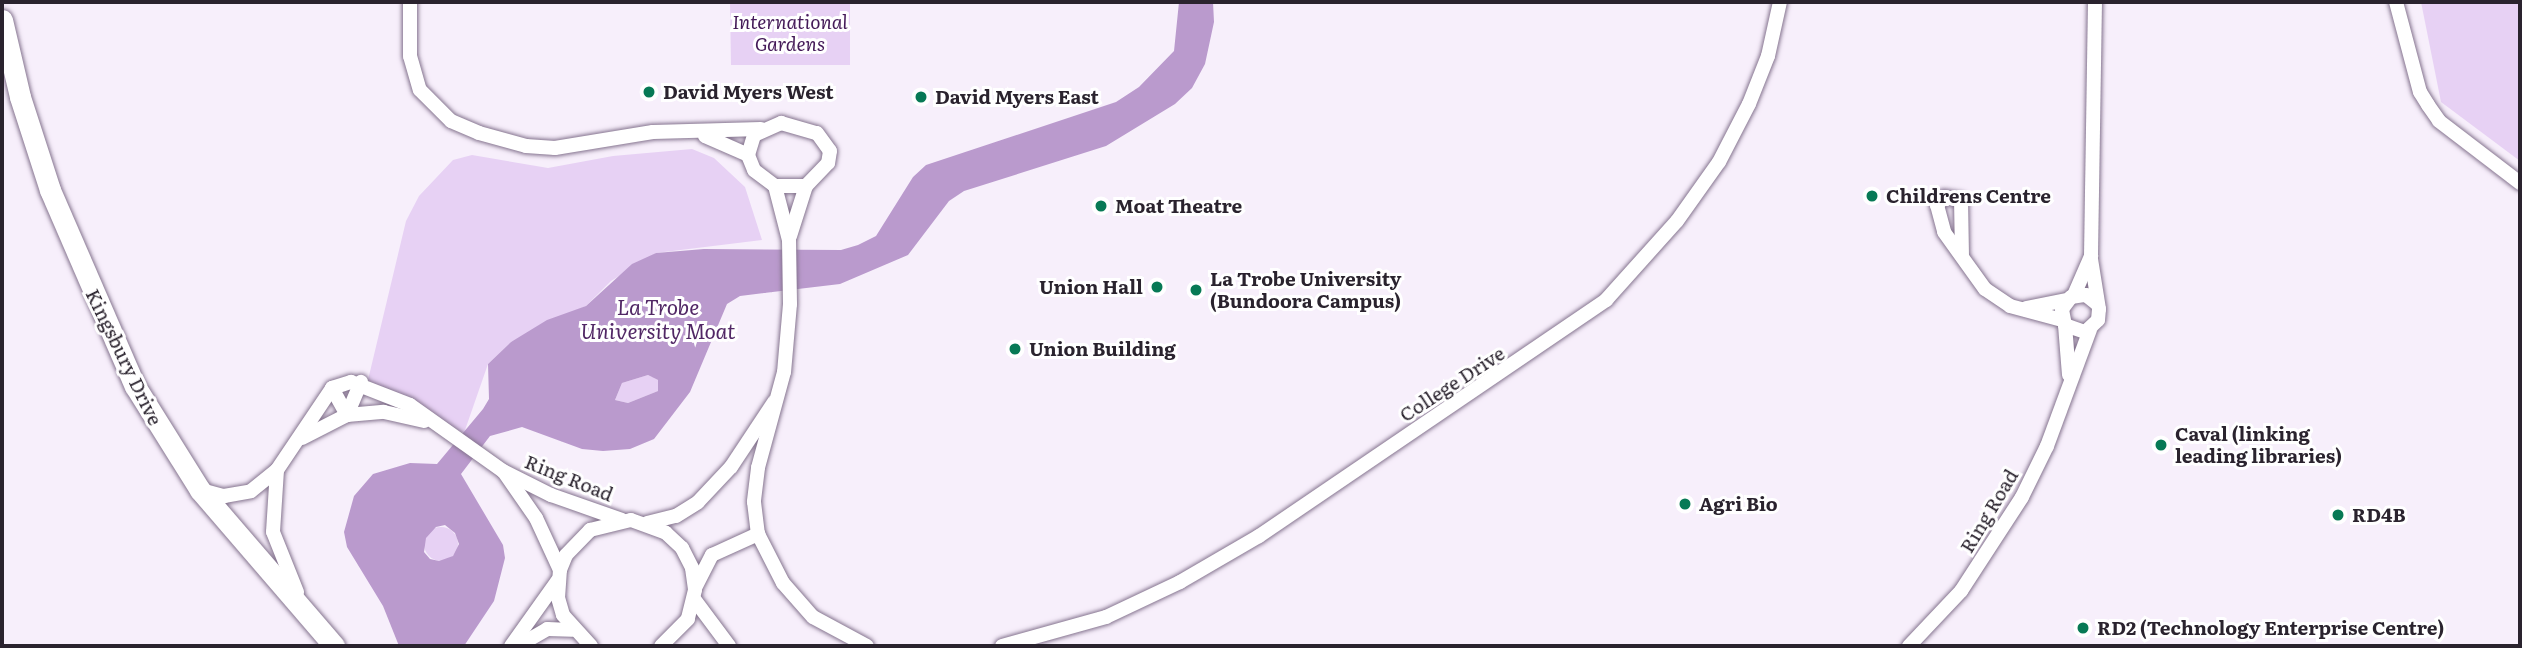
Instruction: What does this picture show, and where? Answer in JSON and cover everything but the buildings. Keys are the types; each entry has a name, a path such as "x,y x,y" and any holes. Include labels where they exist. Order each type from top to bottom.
{"main road":[{"name":"Kingsbury Drive","path":"2,20 37,152 92,295 135,386 200,489 315,627 334,646"}],"street":[{"path":"410,2 414,77 426,99 451,121 510,142 555,148 680,130 761,129 793,124 817,133 824,141 828,163 806,186 789,240"},
{"name":"College Drive","path":"1002,646 1106,617 1180,582 1270,529 1606,300 1678,221 1719,162 1749,104 1768,56 1780,2"},
{"path":"1962,256 1985,289 2021,308 2064,322 2079,332 2090,330 2099,314 2091,256 2095,2"},
{"path":"2396,2 2420,92 2428,105 2440,121 2520,183"},
{"path":"761,129 749,142 748,155 754,170 775,186 806,186"},
{"path":"680,130 721,139 748,155"},
{"path":"775,186 789,240 790,298 787,354 775,401 774,421 758,468 754,502 758,534 783,583 813,617 867,646"},
{"path":"2064,322 2070,298 2091,256"},
{"path":"2021,308 2086,295 2096,303"},
{"name":"Ring Road","path":"2064,322 2069,377"},
{"name":"Ring Road","path":"1909,646 1937,619 1992,548 2047,446 2069,377 2090,330"},
{"path":"347,415 332,388 361,382"},
{"path":"347,415 361,382"},
{"name":"Ring Road","path":"361,382 410,405 503,471 551,495 622,520 646,523"},
{"name":"Ring Road","path":"200,489 239,495 277,470 332,388"},
{"path":"646,523 676,516 698,502 731,467 775,401"},
{"name":"Ring Road","path":"298,440 347,415 398,413 445,429"},
{"path":"277,470 272,532 315,627"},
{"name":"Ring Road","path":"503,471 536,518 559,575 558,598 572,630"},
{"path":"510,646 559,575 577,541 605,523 622,520"},
{"path":"646,523 667,533 682,548 695,594 729,646"},
{"path":"662,646 688,619 695,594 712,555 758,534"},
{"path":"519,646 547,629 572,630 591,646"}],"green space":[{"name":"International Gardens","path":"730,2 850,2 850,65 731,65"},
{"path":"2421,2 2520,2 2520,161 2441,102"},
{"path":"692,149 714,158 745,187 762,240 656,253 611,281 586,306 511,342 488,364 464,433 368,380 406,221 419,196 453,160 472,155 548,168 613,156"},
{"path":"648,375 658,380 658,391 628,403 615,400 622,383"},
{"path":"441,527 453,532 458,544 453,556 441,561 429,556 424,544 429,532"}],"water":[{"name":"La Trobe University Moat","path":"1179,2 1213,2 1214,22 1205,64 1192,88 1175,104 1106,146 964,191 949,201 908,255 840,284 740,296 727,304 690,392 654,439 630,449 603,451 582,449 522,427 490,436 461,474 503,545 505,558 494,601 464,646 399,646 383,606 347,547 344,532 354,496 373,474 410,463 437,464 483,409 489,399 488,364 511,342 547,320 586,306 632,264 656,253 704,249 841,250 858,245 876,236 913,177 926,165 1116,102 1139,87 1174,51","holes":["648,375 658,380 658,391 628,403 615,400 622,383","445,525 455,533 459,544 453,556 439,561 430,559 424,552 426,538 436,527"]}],"place":[{"name":"David Myers West","path":"649,92"},
{"name":"David Myers East","path":"921,97"},
{"name":"Childrens Centre","path":"1872,196"},
{"name":"Moat Theatre","path":"1101,206"},
{"name":"Union Hall","path":"1157,287"},
{"name":"La Trobe University (Bundoora Campus)","path":"1196,290"},
{"name":"Union Building","path":"1015,349"},
{"name":"Caval (linking leading libraries)","path":"2161,445"},
{"name":"Agri Bio","path":"1685,504"},
{"name":"RD4B","path":"2338,515"},
{"name":"RD2 (Technology Enterprise Centre)","path":"2083,628"}]}
